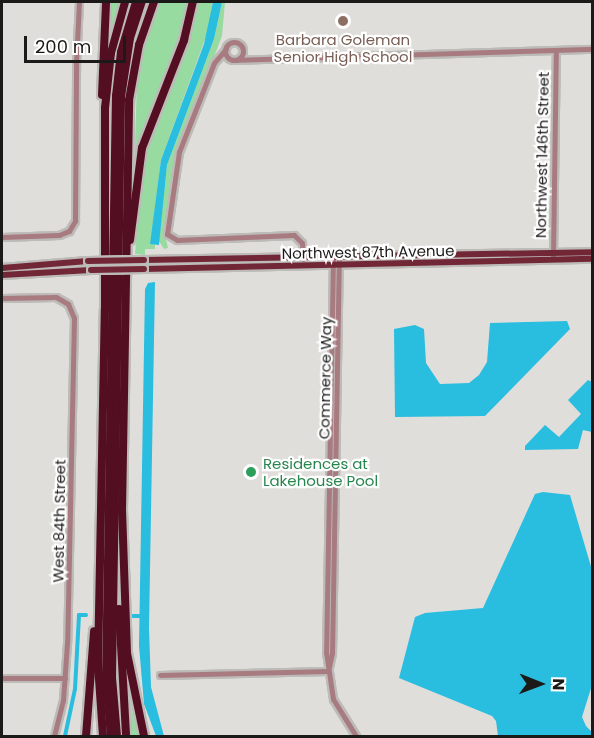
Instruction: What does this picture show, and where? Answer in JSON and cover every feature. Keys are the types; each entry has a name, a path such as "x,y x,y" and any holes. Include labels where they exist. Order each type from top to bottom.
{"highway":[{"path":"105,108 101,91 106,2"},
{"path":"103,736 98,684 105,108 111,53 125,2"},
{"path":"111,736 106,680 116,96 121,52 136,2"},
{"path":"117,736 111,678 121,105 129,45 142,2"},
{"path":"126,736 119,637 130,92 139,45 154,2"},
{"path":"127,254 132,232 142,148 184,40 193,2"},
{"path":"121,547 127,653 144,736"},
{"path":"86,736 99,594"}],"main road":[{"name":"Northwest 87th Avenue","path":"2,268 88,261 303,259 336,262 553,256 592,252"},
{"name":"Northwest 87th Avenue","path":"2,275 91,270 276,266 385,257 553,256 592,259"},
{"path":"276,266 303,259"}],"street":[{"path":"2,237 56,236 67,232 74,223 76,212 75,69 79,2"},
{"path":"253,59 236,43 226,49 214,63 179,152 167,234 177,240 294,236 302,243 303,259"},
{"path":"226,49 227,56 232,60"},
{"path":"232,60 241,57 243,49"},
{"path":"214,63 221,58 232,60 592,49"},
{"name":"Northwest 146th Street","path":"553,256 556,51"},
{"name":"Commerce Way","path":"336,262 328,671 333,699 356,736"},
{"name":"West 84th Street","path":"2,298 51,296 63,300 70,306 75,321 70,578 65,678 54,736"},
{"path":"160,675 328,671"},
{"path":"2,678 65,678"}],"green space":[{"path":"108,2 119,2 106,51"},
{"path":"160,2 189,2 187,20 134,173 137,82 145,40"},
{"path":"196,2 213,2 208,31 161,160 151,244 155,244 155,249 145,249 145,255 135,254 142,165 148,140 188,39"},
{"path":"222,2 225,2 222,36 174,161 164,231 168,248 164,249 159,241 167,165 214,39"},
{"path":"115,623 124,736 119,736 116,716"},
{"path":"126,692 128,692 138,736 131,736"}],"water":[{"path":"213,2 222,2 214,39 167,165 159,245 150,244 161,160 204,44"},
{"path":"155,282 149,628 151,687 164,736 156,736 144,704 139,646 145,289 148,283"},
{"path":"567,321 570,329 485,416 395,417 394,329 415,325 424,329 426,363 440,384 469,383 479,375 487,362 490,323"},
{"path":"588,380 592,382 592,432 583,430 578,449 525,450 525,446 545,425 559,437 581,414 568,400"},
{"path":"543,492 570,495 592,570 592,685 582,717 592,732 592,736 498,736 496,721 492,716 399,678 415,617 425,613 483,608 535,494"}],"waterway":[{"path":"65,736 75,689 79,615 86,615"},
{"path":"133,616 143,616"}],"place":[{"name":"Barbara Goleman Senior High School","path":"343,21"},
{"name":"Residences at Lakehouse Pool","path":"251,472"}]}
